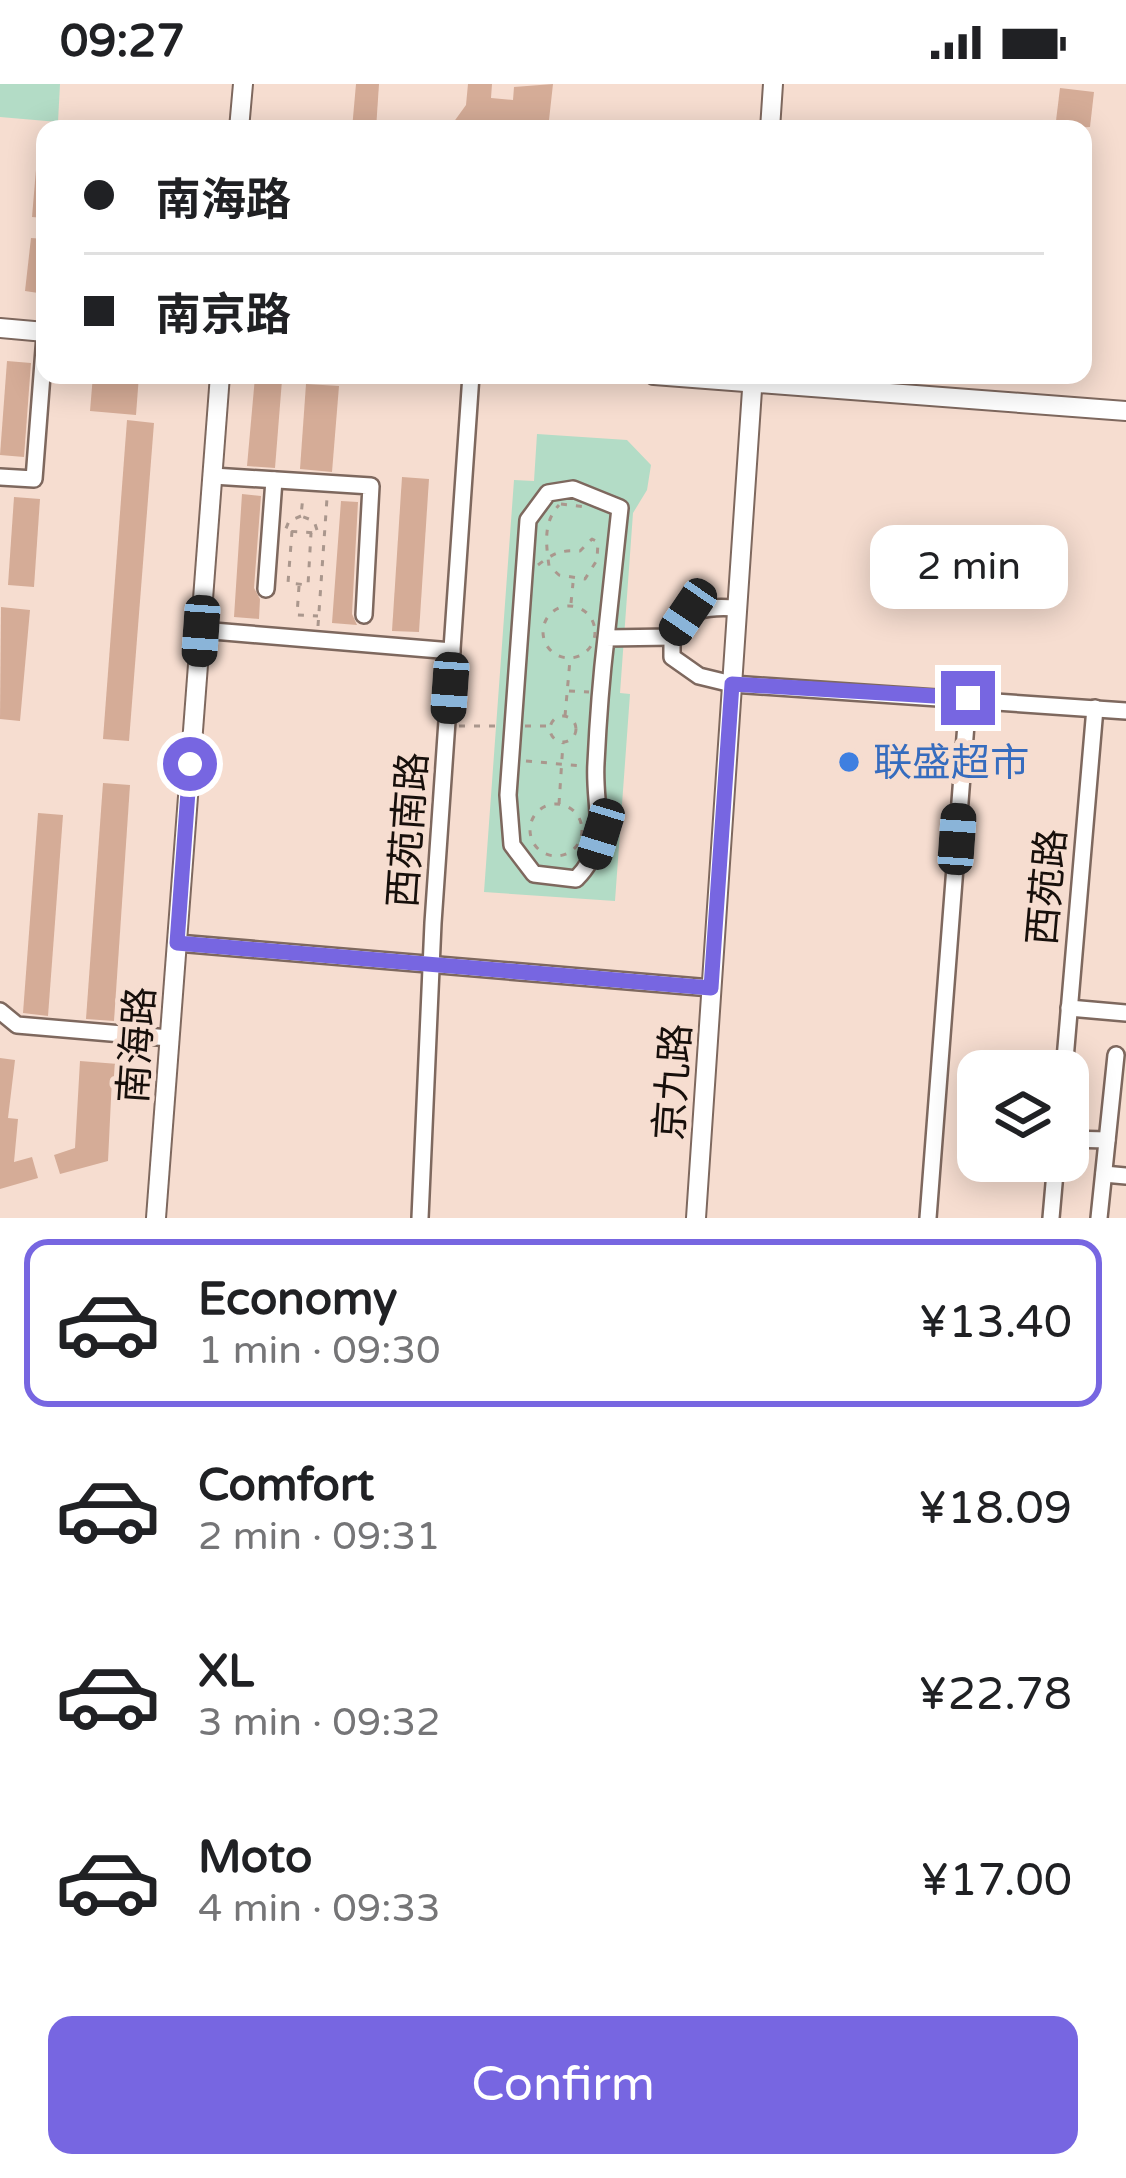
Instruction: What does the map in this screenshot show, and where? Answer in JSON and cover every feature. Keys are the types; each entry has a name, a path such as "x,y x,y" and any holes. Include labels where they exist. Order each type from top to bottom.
{"main road":[{"path":"240,120 242,84"},
{"path":"771,120 773,84"},
{"path":"0,328 36,333"},
{"name":"南海路","path":"156,1218 219,384"},
{"name":"京九路","path":"696,1218 753,384"},
{"path":"811,384 1126,411"}],"street":[{"path":"0,477 34,479 41,384"},
{"name":"西苑南路","path":"420,1218 431,964 470,384"},
{"path":"213,476 371,487 364,615"},
{"path":"266,589 274,480"},
{"path":"573,489 620,508 606,638 596,767 601,819 592,864 576,879 559,880 535,874 512,845 508,795 528,520 548,493 573,489"},
{"path":"737,608 704,606 688,612 672,637 672,657 699,676 732,684 1126,711"},
{"path":"201,631 452,651"},
{"path":"606,638 672,637"},
{"path":"928,1218 968,698"},
{"name":"西苑路","path":"1066,1050 1095,708"},
{"path":"177,943 711,988"},
{"path":"1069,1008 1126,1013"},
{"path":"0,1011 17,1024 169,1039"},
{"path":"1099,1218 1107,1141 1119,1094 1116,1055"},
{"path":"1089,1140 1107,1141"},
{"path":"1104,1174 1126,1176"},
{"path":"1052,1218 1055,1182"}],"path":[{"path":"302,515 304,482"},
{"path":"317,640 328,484"},
{"path":"528,569 548,557 559,550 580,551 592,539 598,542 592,571 585,579 573,579 549,566 548,557 549,520 560,504"},
{"path":"302,515 316,525 318,533 285,531 302,515"},
{"path":"292,531 288,583 308,585 311,533"},
{"path":"309,563 322,563"},
{"path":"308,577 321,578"},
{"path":"571,605 573,579"},
{"path":"299,584 297,615 319,616"},
{"path":"571,605 587,613 595,628 586,652 570,658 547,648 542,632 554,609 571,605"},
{"path":"565,717 570,658"},
{"path":"567,691 601,692"},
{"path":"554,716 575,718 573,742 563,741 551,740 554,716"},
{"path":"559,804 563,741"},
{"path":"512,759 596,767"},
{"path":"559,804 580,819 582,836 566,855 549,856 535,846 531,822 542,808 559,804"}],"green space":[{"path":"0,84 60,84 58,120 0,117"},
{"path":"537,434 627,440 651,465 647,490 633,513 620,693 630,694 615,901 484,892 514,480 534,481"}],"building":[{"path":"356,84 379,84 377,120 353,120"},
{"path":"468,84 492,84 491,98 513,100 514,87 553,84 549,120 455,120 466,105"},
{"path":"1060,88 1094,92 1091,120 1056,120"},
{"path":"36,170 36,217 32,217"},
{"path":"31,238 36,238 36,293 25,291"},
{"path":"7,361 31,363 24,457 0,455"},
{"path":"92,384 138,384 136,415 90,411"},
{"path":"254,384 282,384 275,468 247,466"},
{"path":"306,384 339,386 332,472 300,469"},
{"path":"127,420 154,423 129,741 103,739"},
{"path":"402,477 429,479 419,632 392,631"},
{"path":"242,494 261,496 254,588 260,599 259,619 234,617"},
{"path":"14,497 40,499 34,587 8,585"},
{"path":"341,501 358,502 352,614 357,625 332,623"},
{"path":"1,607 30,610 20,721 0,719"},
{"path":"103,783 130,785 114,1021 86,1019"},
{"path":"38,813 63,815 48,1016 23,1013"},
{"path":"0,1058 15,1060 8,1118 18,1119 14,1162 32,1157 38,1178 0,1189"},
{"path":"80,1061 118,1064 118,1079 112,1078 108,1161 60,1174 54,1155 75,1148"}],"place":[{"name":"联盛超市","path":"849,762"}],"route":[{"path":"190,764 177,943 711,988 732,684 968,698"}]}
